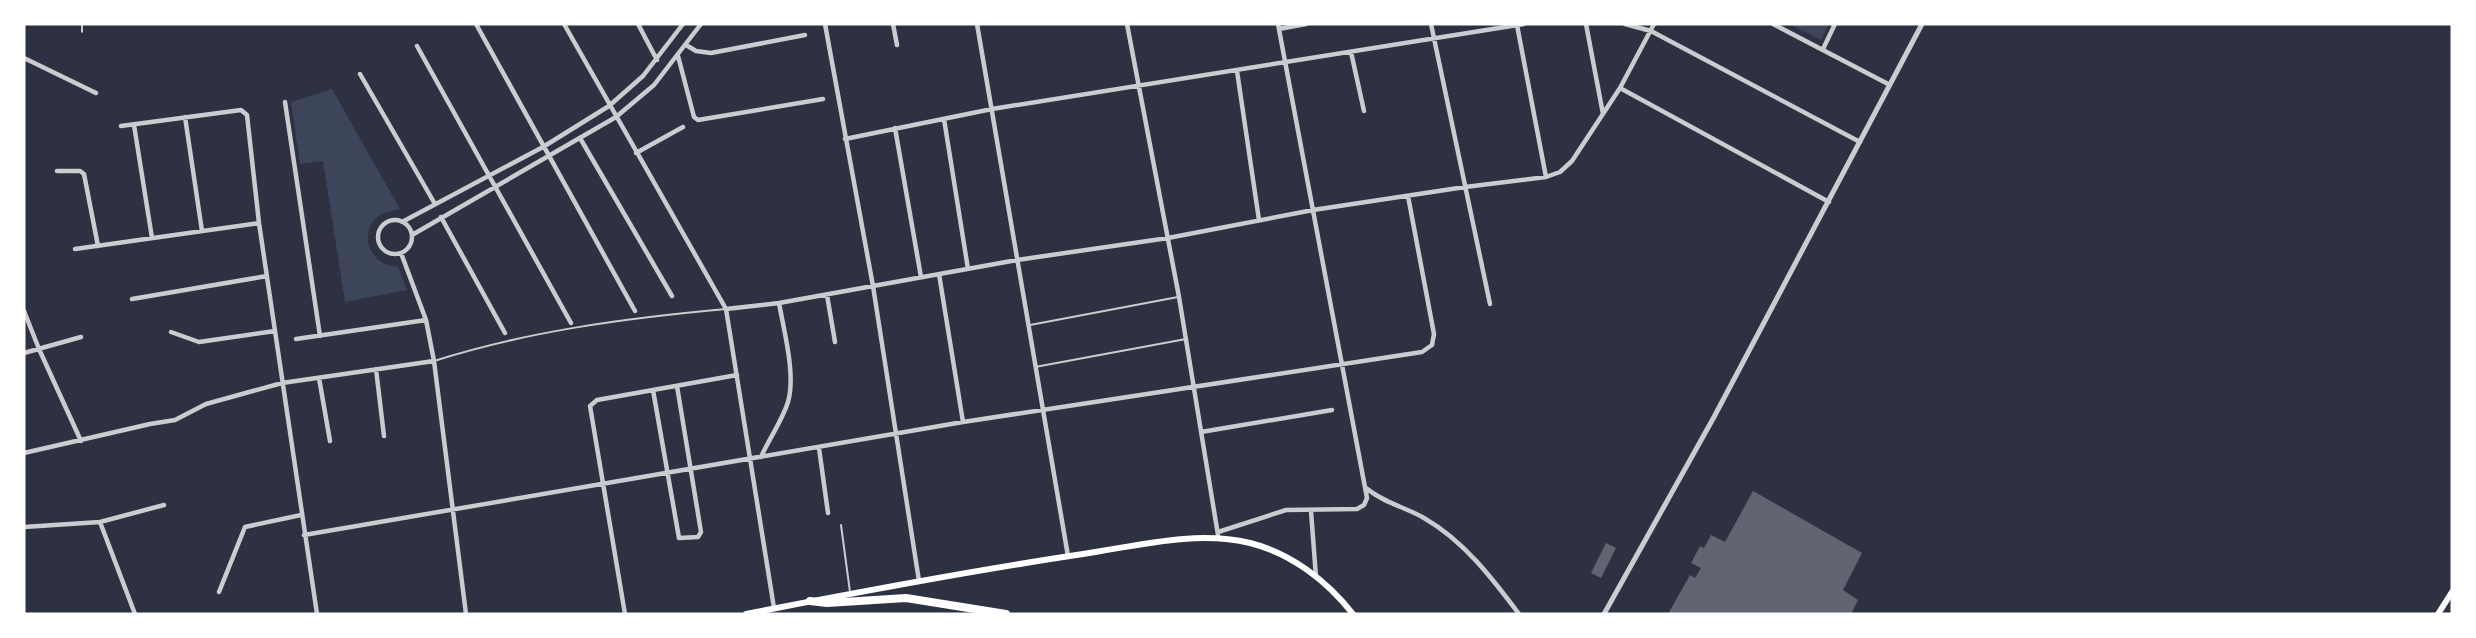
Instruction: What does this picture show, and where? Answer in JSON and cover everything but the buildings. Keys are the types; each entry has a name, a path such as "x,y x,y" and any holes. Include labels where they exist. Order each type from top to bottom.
{"highway":[{"path":"810,601 827,603 906,598 1006,614"}],"main road":[{"path":"746,614 849,592 1068,556 1218,535 1266,548 1292,560 1317,577 1339,597 1353,614"},
{"path":"2438,614 2452,592"}],"street":[{"path":"476,24 635,311"},
{"path":"564,24 726,309 774,608"},
{"path":"638,24 657,60"},
{"path":"402,222 543,147 609,106 633,86 657,60 683,24"},
{"path":"411,235 616,117 654,85 701,24"},
{"path":"825,24 873,286 919,581"},
{"path":"893,24 897,45"},
{"path":"977,24 1068,556"},
{"path":"1127,24 1179,297 1218,535 1280,512 1357,508 1364,505 1367,498 1278,26 1306,24"},
{"path":"1431,24 1490,303"},
{"path":"845,139 992,109 1434,39 1491,27 1524,24"},
{"path":"1586,24 1603,114"},
{"path":"1625,24 1651,31 1861,143"},
{"path":"726,309 827,295 1313,210 1546,177 1566,167 1620,88 1654,24"},
{"path":"1773,24 1890,86"},
{"path":"1823,49 1835,24"},
{"path":"1604,614 1714,417 1922,24"},
{"path":"1517,25 1546,177"},
{"path":"686,45 696,51 711,53 805,35"},
{"path":"417,46 571,323"},
{"path":"1351,51 1364,111"},
{"path":"678,56 694,117 698,120 823,99"},
{"path":"24,58 96,93"},
{"path":"1237,71 1259,220"},
{"path":"360,74 435,204"},
{"path":"1620,88 1829,202"},
{"path":"285,102 320,336"},
{"path":"121,126 243,111 248,119 267,276 317,614"},
{"path":"185,117 202,231"},
{"path":"944,119 968,269"},
{"path":"134,125 152,238"},
{"path":"636,153 682,127"},
{"path":"895,128 921,277"},
{"path":"580,138 672,296"},
{"path":"57,171 80,171 84,174 98,246"},
{"path":"304,535 963,422 1422,352 1432,345 1434,334 1408,196"},
{"path":"441,217 506,333"},
{"path":"397,220 410,230 411,235 409,246 401,253 395,254 384,251 380,246 378,236 379,230 386,222 397,220"},
{"path":"75,249 260,223"},
{"path":"401,253 426,320 434,361 466,614"},
{"path":"939,274 963,422"},
{"path":"132,299 267,276"},
{"path":"827,295 835,342"},
{"path":"760,457 788,403 790,392 789,367 779,303"},
{"path":"24,311 81,441"},
{"path":"296,339 426,320"},
{"path":"171,332 199,342 275,331"},
{"path":"24,353 81,337"},
{"path":"24,453 150,424 166,423 206,404 282,383 434,361"},
{"path":"376,369 384,436"},
{"path":"625,614 590,409 592,403 597,400 737,375"},
{"path":"319,378 330,441"},
{"path":"653,390 679,538 698,537 701,534 677,386"},
{"path":"1201,432 1332,410"},
{"path":"819,448 828,513"},
{"path":"1366,488 1380,499 1424,518 1450,536 1479,564 1519,614"},
{"path":"24,527 100,522 164,505"},
{"path":"1311,511 1317,577"},
{"path":"219,592 245,527 301,515"},
{"path":"100,522 135,614"}],"lane":[{"path":"1028,326 1179,297"},
{"path":"434,361 486,345 541,334 646,316 726,309"},
{"path":"1035,367 1186,339"},
{"path":"841,525 849,592"}],"path":[{"path":"82,24 82,33"}],"shaded area":[{"path":"1789,24 1829,24 1821,40"},
{"path":"332,89 400,209 384,213 376,218 371,224 368,237 371,250 380,261 398,267 407,290 345,302 323,161 300,164 291,102"}]}
